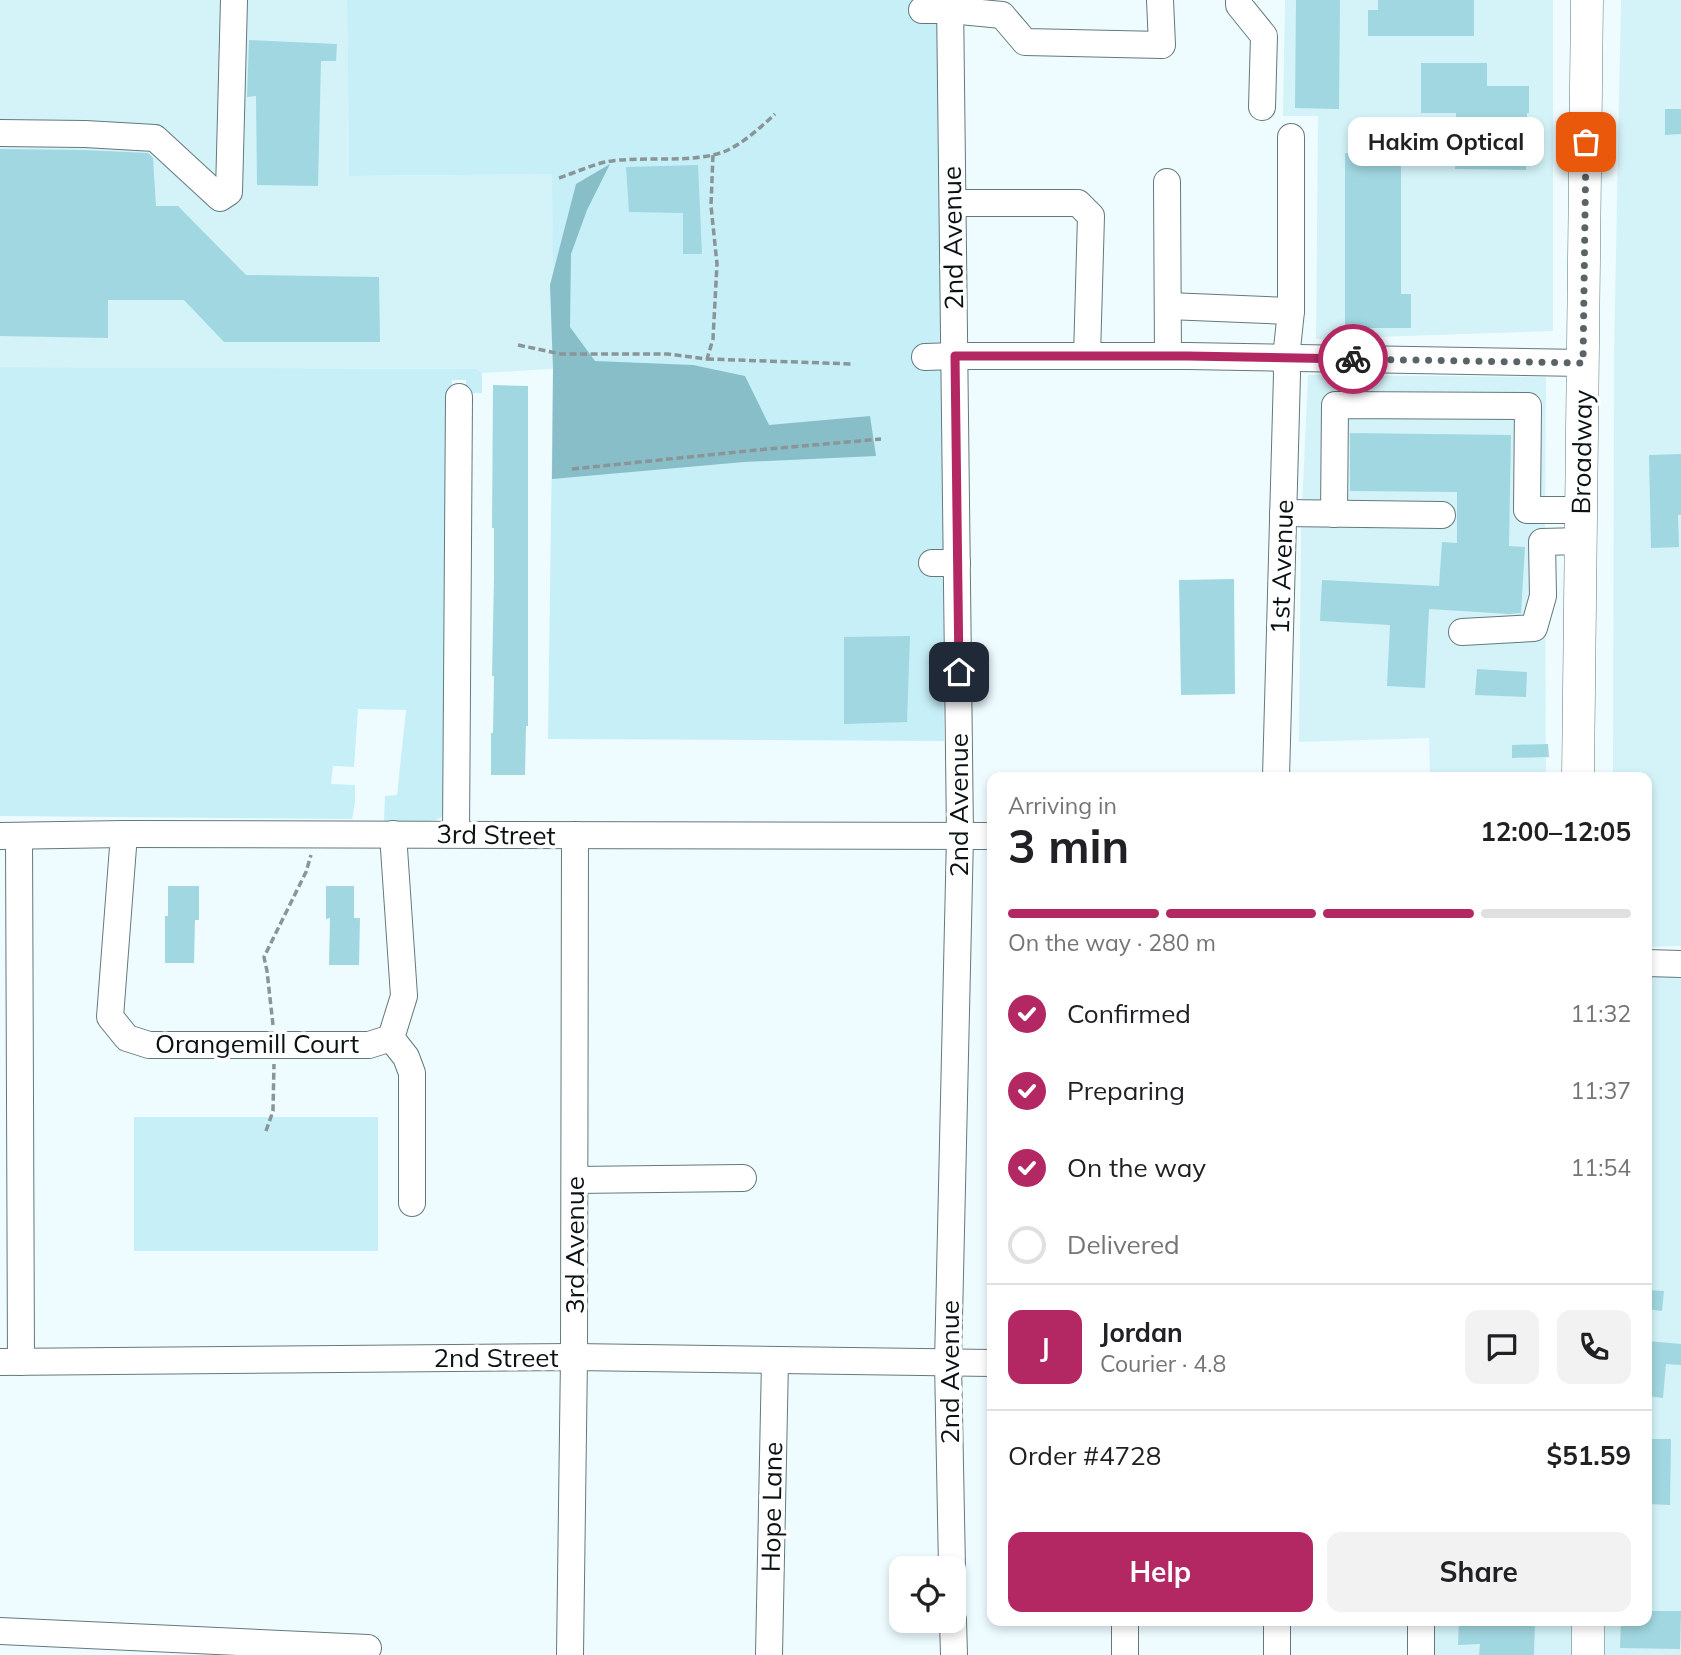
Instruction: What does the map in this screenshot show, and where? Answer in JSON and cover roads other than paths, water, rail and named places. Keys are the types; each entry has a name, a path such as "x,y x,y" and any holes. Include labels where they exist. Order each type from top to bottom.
{"main road":[{"name":"Broadway","path":"1578,772 1587,0"},
{"path":"1566,1655 1567,1626"},
{"path":"1588,1626 1588,1655"}],"street":[{"path":"0,133 155,138 220,198 229,192 234,0"},
{"path":"922,10 950,5 1006,8 1025,42 1162,45 1160,0"},
{"path":"1239,0 1239,5 1264,36 1262,107"},
{"name":"2nd Avenue","path":"950,5 955,356 945,563 960,836 948,1362 952,1556"},
{"name":"1st Avenue","path":"1276,772 1286,358 1291,311 1291,137"},
{"path":"1167,181 1168,356"},
{"path":"953,203 1078,203 1091,216 1087,356"},
{"path":"1168,306 1291,311"},
{"path":"925,357 1168,356 1583,363"},
{"path":"1425,360 1426,405"},
{"path":"456,834 459,397"},
{"path":"1334,514 1335,405 1528,406 1527,510 1581,526"},
{"path":"1283,513 1442,515"},
{"path":"1462,632 1534,628 1543,596 1542,542 1581,526"},
{"path":"1543,596 1580,596"},
{"name":"Orangemill Court","path":"124,834 110,1017 127,1038 149,1045 369,1045 391,1038 404,996 393,834"},
{"name":"3rd Avenue","path":"569,1655 574,1357 575,835"},
{"path":"9,836 11,1362"},
{"name":"3rd Street","path":"9,836 987,836"},
{"path":"1652,963 1681,964"},
{"path":"391,1038 406,1057 412,1073 412,1203"},
{"path":"575,1180 743,1178"},
{"name":"2nd Street","path":"11,1362 574,1357 987,1363"},
{"name":"Hope Lane","path":"769,1655 775,1360"},
{"path":"1125,1626 1125,1655"},
{"path":"1277,1626 1277,1655"},
{"path":"1421,1626 1421,1655"},
{"path":"0,1631 368,1648"},
{"path":"953,1633 954,1655"}],"place":[{"name":"Hakim Optical","path":"1586,142"}]}
